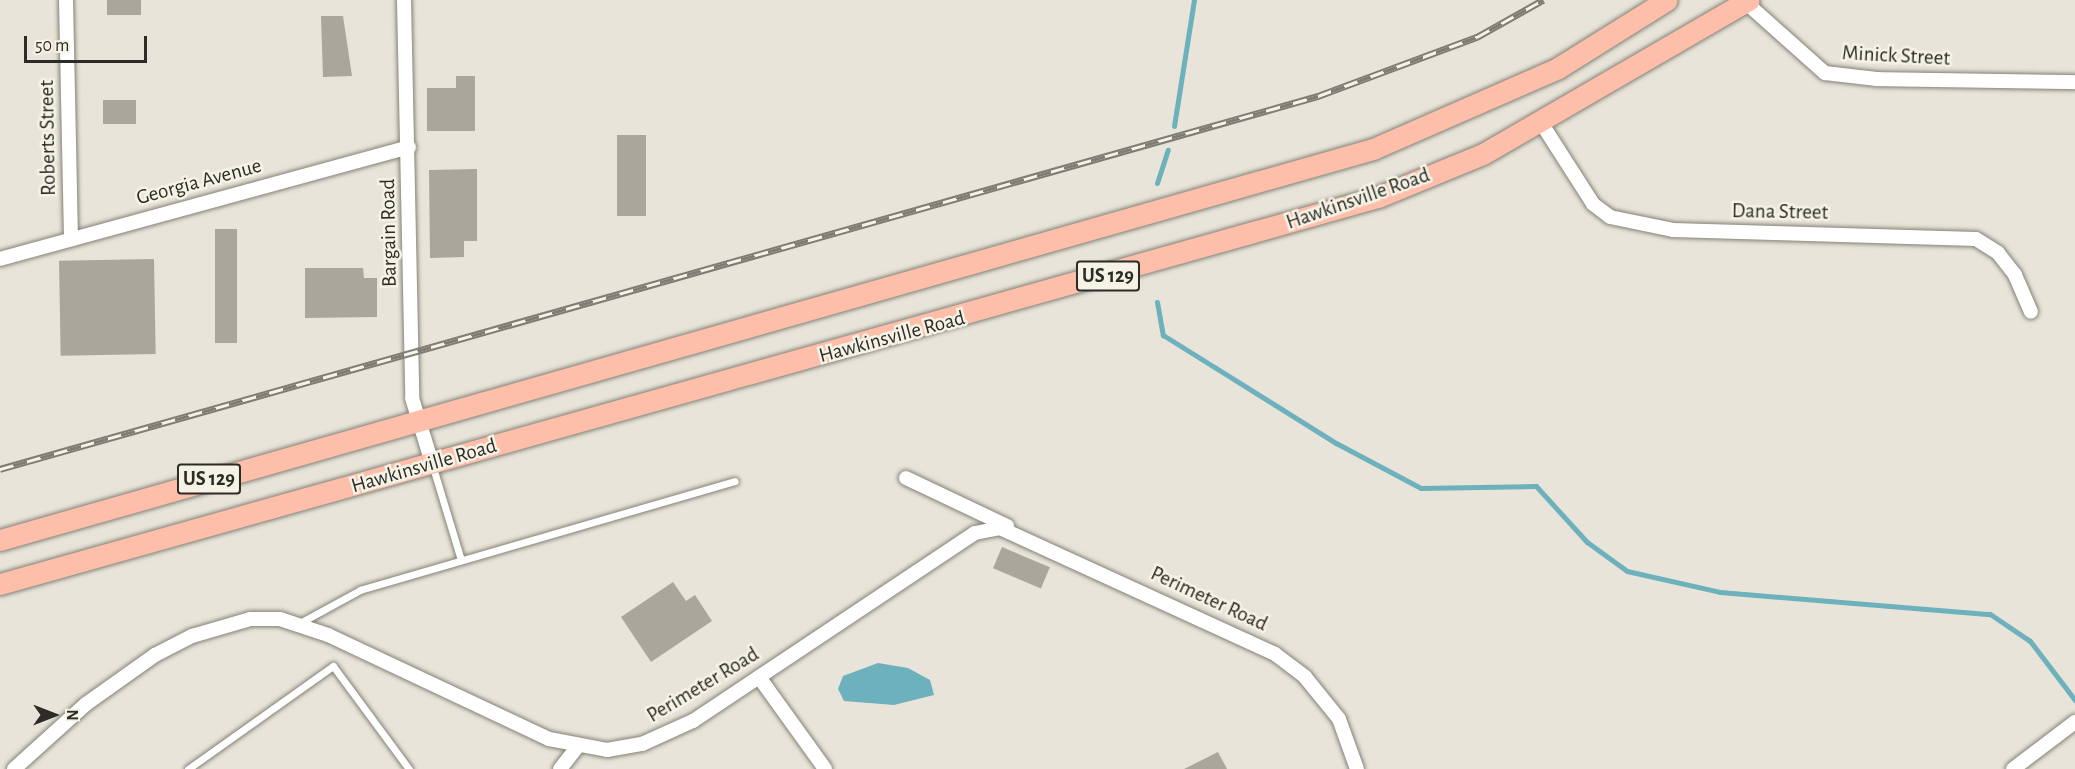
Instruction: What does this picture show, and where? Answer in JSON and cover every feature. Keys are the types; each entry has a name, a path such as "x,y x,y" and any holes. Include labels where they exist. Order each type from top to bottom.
{"main road":[{"name":"Hawkinsville Road","path":"0,540 418,418 810,313 1373,149 1558,68 1667,0"},
{"name":"Hawkinsville Road","path":"0,584 1378,197 1482,154 1746,1"}],"street":[{"name":"Roberts Street","path":"66,0 71,239"},
{"name":"Bargain Road","path":"404,0 409,147 412,398 432,463"},
{"name":"Minick Street","path":"1746,1 1825,73 1878,80 2075,82"},
{"name":"Dana Street","path":"1540,121 1593,204 1610,217 1673,230 1976,239 1998,253 2015,275 2031,312"},
{"name":"Georgia Avenue","path":"0,259 409,147"},
{"path":"906,478 1014,530"},
{"name":"Perimeter Road","path":"14,769 86,704 192,636 250,619 298,624 577,747 642,744 693,721 975,532 1014,530 1275,654 1305,677 1340,719 1357,769"},
{"path":"759,677 825,769"},
{"path":"2013,769 2075,722"},
{"path":"561,769 577,747"}],"lane":[{"path":"432,463 461,560"},
{"path":"298,624 360,590 734,481"},
{"path":"188,769 333,666 409,769"}],"water":[{"path":"878,663 908,668 930,680 934,695 894,705 844,701 838,689 843,676"}],"building":[{"path":"107,0 141,0 141,15 107,15"},
{"path":"321,16 343,16 352,76 323,77"},
{"path":"456,76 475,76 475,131 427,131 427,88 456,88"},
{"path":"103,100 136,100 136,124 103,124"},
{"path":"617,135 646,135 646,216 617,216"},
{"path":"477,169 477,241 464,241 464,257 430,258 429,170"},
{"path":"215,229 237,229 237,343 215,343"},
{"path":"154,259 156,354 61,356 59,261"},
{"path":"305,268 363,268 364,278 377,278 377,317 305,318"},
{"path":"1002,547 1050,567 1041,588 993,568"},
{"path":"673,582 686,601 695,595 712,621 651,662 621,617"},
{"path":"1218,752 1227,769 1184,769"}],"waterway":[{"path":"1174,126 1194,0"},
{"path":"1157,183 1168,150"},
{"path":"1157,302 1163,335 1336,443 1421,488 1536,486 1587,542 1627,571 1720,592 1990,614 2030,641 2075,700"}],"railway":[{"path":"0,469 1318,96 1477,37 1543,0"}]}
